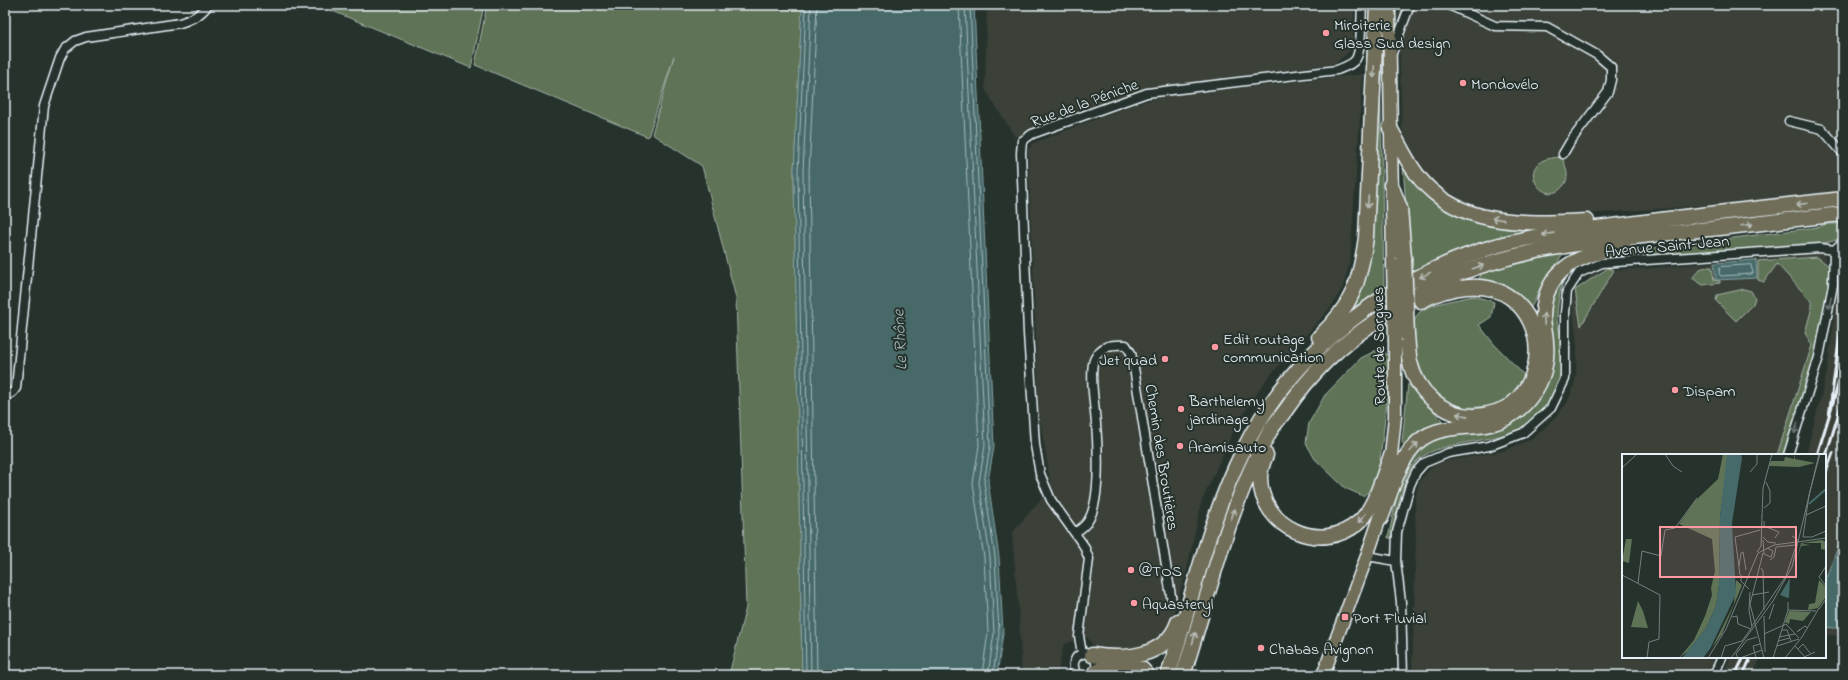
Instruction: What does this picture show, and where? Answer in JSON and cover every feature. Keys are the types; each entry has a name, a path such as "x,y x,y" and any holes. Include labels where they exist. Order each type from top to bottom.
{"highway":[{"path":"1257,425 1259,411 1271,391 1303,352 1325,331 1348,304 1359,279 1366,237 1377,5"},
{"path":"1390,128 1411,164 1432,191 1448,203 1466,212 1490,218 1544,223 1671,218"},
{"path":"1391,185 1400,208 1398,261 1401,338 1415,375 1426,393 1437,404 1450,412 1470,416 1485,416 1500,411 1511,404 1526,387 1537,357 1536,336 1532,324 1524,310 1506,295 1482,287 1471,287 1432,295 1378,326 1354,335 1345,351 1315,380 1289,416 1269,448 1261,470 1261,487 1268,508 1282,524 1291,530 1303,534 1322,536 1344,531 1359,522 1371,506 1391,456"},
{"path":"1168,675 1184,627 1211,528 1237,463 1257,425 1283,386 1329,337 1412,281 1455,260 1512,242 1540,236 1671,218 1842,199"},
{"path":"1183,675 1224,538 1247,478 1270,431 1298,392 1323,363 1354,335 1415,295 1438,283 1501,260 1543,249 1600,241 1840,214"},
{"path":"1381,518 1406,457 1419,441 1428,435 1444,429 1486,425 1498,422 1522,408 1539,386 1546,364 1546,344 1543,317 1546,293 1562,269 1572,261 1600,251 1708,229"},
{"path":"1087,655 1110,658 1139,655 1151,652 1169,638 1178,624 1202,538 1211,528"},
{"path":"1094,673 1111,664 1129,663 1138,667 1147,675"}],"main road":[{"path":"1388,5 1391,185"},
{"name":"Route de Sorgues","path":"1323,675 1381,518 1389,482 1401,338"}],"street":[{"path":"5,397 16,388 44,106 60,58 65,49 75,41 86,38 180,24 193,19 204,11 208,5"},
{"name":"Rue de la Péniche","path":"1074,533 1050,500 1040,474 1035,445 1024,260 1021,153 1022,141 1032,134 1147,93 1337,70 1350,64 1356,58 1359,48 1362,5"},
{"path":"1389,60 1410,5"},
{"path":"1449,5 1495,26 1548,28 1597,55 1611,67 1611,80 1608,92 1570,142 1563,154"},
{"path":"1789,121 1822,129 1843,152"},
{"path":"1788,454 1819,357 1833,284 1834,250 1843,242"},
{"name":"Avenue Saint-Jean","path":"1403,675 1401,602 1396,561 1397,532 1410,485 1416,472 1424,463 1448,453 1489,446 1523,433 1551,408 1565,379 1565,313 1567,291 1579,273 1602,264 1820,248 1834,250"},
{"name":"Chemin des Broutières","path":"1074,533 1088,522 1094,506 1098,446 1092,384 1094,360 1103,347 1113,344 1126,345 1131,353 1134,368 1172,602"},
{"path":"1074,533 1084,546 1089,559 1079,636 1087,655 1097,663 1094,673"},
{"path":"1367,556 1396,561"},
{"path":"1078,675 1073,668 1074,663 1078,656 1087,655"},
{"path":"1714,675 1722,658"}],"shaded area":[{"path":"987,5 1354,5 1353,48 1335,64 1156,87 1117,98 1015,137 985,89"},
{"path":"1398,5 1843,5 1843,191 1759,202 1556,216 1516,216 1481,210 1451,200 1434,185 1417,164 1402,130"},
{"path":"1363,74 1350,262 1342,289 1331,307 1266,380 1236,425 1201,503 1188,565 1169,630 1147,648 1121,651 1097,650 1087,637 1064,644 1057,675 1022,675 1012,533 1051,487 1039,413 1028,150 1033,143 1135,104 1166,96"},
{"path":"1843,249 1843,636 1826,635 1826,454 1806,454 1827,372"},
{"path":"1823,253 1827,263 1817,336 1781,454 1622,454 1622,658 1716,658 1707,675 1412,675 1416,539 1415,508 1417,489 1421,479 1433,466 1445,461 1503,451 1534,438 1567,403 1573,389 1576,376 1577,346 1572,302 1576,292 1593,273 1611,270"},
{"path":"1730,658 1761,658 1753,675 1722,675"}],"green space":[{"path":"318,5 484,5 471,68"},
{"path":"487,5 802,5 794,171 802,675 729,675 746,607 736,298 702,166 652,134 674,56 648,137 475,65"},
{"path":"1380,64 1384,288 1351,309 1368,271"},
{"path":"1562,158 1566,168 1566,182 1557,191 1550,193 1543,191 1534,179 1534,172 1537,165 1546,159"},
{"path":"1403,166 1432,196 1533,226 1533,231 1500,237 1451,253 1411,274"},
{"path":"1826,224 1843,224 1843,237 1814,245 1600,260 1580,267 1567,275 1563,281 1560,292 1557,315 1562,345 1560,376 1544,409 1527,425 1510,433 1454,445 1423,456 1412,467 1404,483 1391,538 1388,538 1401,478 1408,461 1430,437 1504,425 1549,321 1552,291 1570,269 1608,254 1819,227"},
{"path":"1564,253 1543,283 1534,303 1530,308 1505,287 1479,279 1482,272 1522,260"},
{"path":"1817,257 1829,266 1827,295 1816,356 1786,454 1777,454 1812,345 1805,333 1812,302 1777,264 1764,282 1758,280 1758,261"},
{"path":"1712,267 1714,280 1720,281 1720,283 1703,285 1692,278 1700,269"},
{"path":"1608,268 1614,270 1581,326 1575,290"},
{"path":"1744,289 1751,291 1755,298 1753,304 1736,321 1716,301 1717,295"},
{"path":"1474,296 1494,302 1491,317 1479,325 1494,344 1525,376 1517,389 1507,399 1495,405 1466,408 1451,405 1434,391 1427,382 1416,356 1413,325 1416,317 1426,308"},
{"path":"1377,350 1389,355 1390,377 1377,484 1363,496 1345,488 1315,459 1306,443 1309,423 1325,395 1361,358"},
{"path":"1408,384 1442,420 1441,423 1423,429 1404,445 1402,442"}],"water":[{"name":"Le Rhône","path":"802,5 974,5 994,447 988,481 999,557 1003,633 997,675 802,675 794,171"},
{"path":"1756,260 1757,278 1716,280 1714,263"},
{"path":"1838,547 1843,548 1843,629 1826,627 1826,577"}],"railway":[{"path":"1843,312 1829,416 1843,368"},
{"path":"1826,456 1843,399"},
{"path":"1817,454 1829,416"},
{"path":"1826,472 1833,453"},
{"path":"1735,675 1744,658"},
{"path":"1743,675 1751,658"}],"place":[{"name":"Miroiterie Glass Sud design","path":"1326,33"},
{"name":"Mondovélo","path":"1463,83"},
{"name":"Edit routage communication","path":"1215,347"},
{"name":"Jet quad","path":"1165,359"},
{"name":"Dispam","path":"1675,390"},
{"name":"Barthelemy jardinage","path":"1181,409"},
{"name":"Aramisauto","path":"1180,446"},
{"name":"@TOS","path":"1131,570"},
{"name":"Aquasteryl","path":"1134,603"},
{"name":"Port Fluvial","path":"1345,617"},
{"name":"Chabas Avignon","path":"1261,648"}]}
